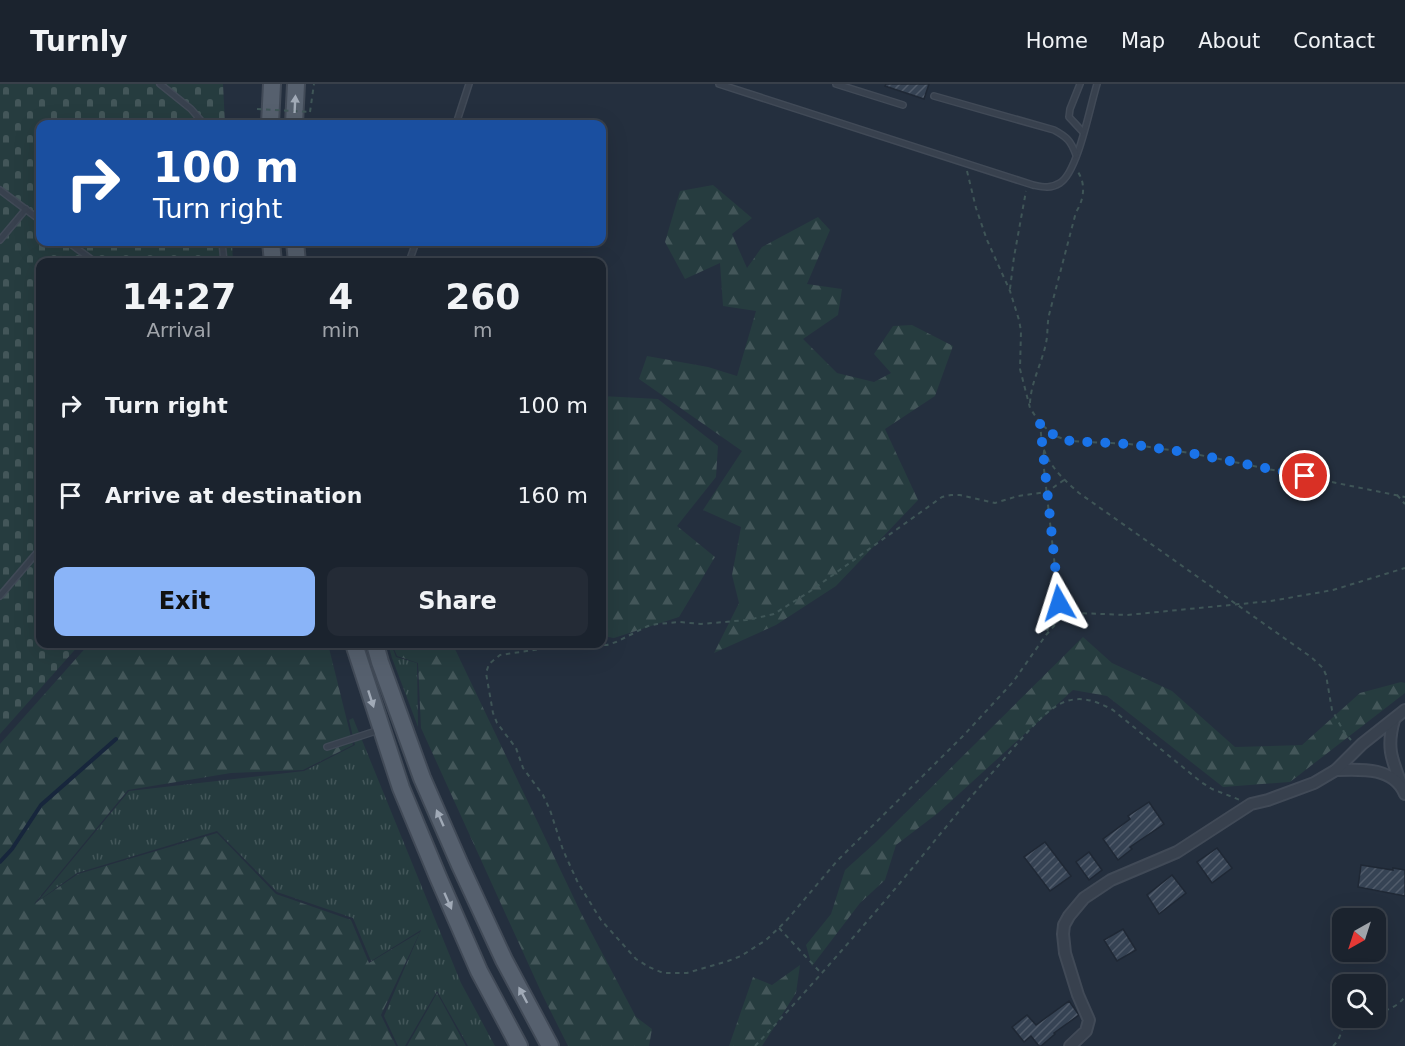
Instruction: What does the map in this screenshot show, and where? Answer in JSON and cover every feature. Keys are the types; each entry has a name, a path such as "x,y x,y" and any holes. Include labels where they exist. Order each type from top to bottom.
{"main road":[{"path":"270,120 272,84"},
{"path":"294,120 296,84"},
{"path":"355,648 400,788 479,970 519,1046"},
{"path":"376,648 422,778 504,960 550,1046"}],"street":[{"path":"1070,1046 1086,1031 1089,1020 1078,995 1065,953 1062,934 1069,916 1084,898 1111,880 1177,852 1251,804 1314,783 1336,770 1362,744 1405,710"},
{"path":"1394,720 1389,736 1390,749 1404,791"},
{"path":"1336,770 1372,770 1394,780 1404,791"}],"lane":[{"path":"160,84 191,109 201,120"},
{"path":"457,120 470,84"},
{"path":"719,84 1047,188 1061,183 1073,165 1097,84"},
{"path":"836,84 903,105"},
{"path":"1080,84 1069,117 1083,132"},
{"path":"934,96 1054,130 1065,136 1073,146 1076,157"},
{"path":"0,190 36,217"},
{"path":"0,240 26,209"},
{"path":"73,246 90,258"},
{"path":"0,596 36,554"},
{"path":"327,747 381,729"}],"path":[{"path":"257,109 310,112 314,84"},
{"path":"965,163 976,208 987,240 1010,291 1021,331 1020,369 1030,408 1040,423 1055,436 1070,441 1129,444 1190,453 1405,497"},
{"path":"1030,408 1030,392 1047,340 1049,315 1076,212 1084,195 1081,175 1073,165"},
{"path":"1010,291 1027,183"},
{"path":"1040,423 1059,603 1046,635"},
{"path":"1044,448 1064,480 1079,493 1311,657 1323,668 1332,710 1344,732 1352,740 1362,744"},
{"path":"606,645 657,624 680,622 701,624 747,620 774,614 809,592 942,497 960,495 995,503 1018,496 1047,492 1064,480"},
{"path":"1397,495 1405,504"},
{"path":"549,648 500,656 489,664 486,673 497,723 516,748 523,768 546,802 563,850 578,883 601,920 636,959 663,973 687,973 741,956 766,940 779,928 837,861 964,735 1013,682 1060,618 1077,613 1127,615 1271,602 1333,590 1405,568"},
{"path":"755,1046 878,909 1032,727 1057,706 1068,700 1090,699 1113,710 1201,782 1212,789 1251,804"},
{"path":"779,928 822,973"},
{"path":"1386,1011 1398,1004 1405,996"},
{"path":"1334,1046 1341,1037 1343,1028"}],"green space":[{"path":"0,84 223,84 225,120 36,120 36,246 232,246 233,258 36,258 36,648 76,648 0,734"},
{"path":"713,185 752,218 732,234 747,268 762,247 818,217 830,230 807,284 842,289 838,315 803,339 837,373 874,382 891,373 874,354 893,326 912,325 953,346 935,396 885,429 918,500 836,586 776,625 714,653 739,603 732,575 741,527 703,510 742,451 639,379 647,356 708,367 737,376 756,311 723,306 720,263 685,279 665,242 680,191"},
{"path":"606,396 658,399 718,446 716,477 677,526 715,557 679,617 614,638 606,637"},
{"path":"1083,637 1112,663 1172,691 1235,747 1302,745 1360,693 1401,682 1405,683 1405,693 1290,782 1223,787 1107,696 1073,690 938,813 896,845 885,880 860,903 812,966 806,945 831,914 845,870"},
{"path":"85,648 329,648 353,745 303,770 231,773 128,790 34,904 78,874 217,833 276,894 351,920 369,963 420,932 381,1015 396,1046 0,1046 0,744"},
{"path":"389,648 393,648 396,657 417,663 418,727"},
{"path":"394,648 458,648 455,649 581,913 636,1017 652,1029 649,1046 568,1046 421,728 418,663 397,656"},
{"path":"353,718 461,983 495,1046 468,1046 437,991 405,1046 398,1046 384,1016 421,930 371,961 353,918 277,892 217,831 77,873 38,901 129,791 304,771 355,745 349,720"},
{"path":"800,965 796,993 762,1046 729,1046 753,977 772,985"},
{"path":"437,993 466,1046 407,1046"}],"building":[{"path":"886,84 929,84 924,99 885,86"},
{"path":"1149,802 1164,824 1130,847 1132,849 1118,860 1103,839 1130,819 1128,816"},
{"path":"1045,842 1071,876 1050,891 1024,857"},
{"path":"1217,848 1232,868 1212,883 1197,862"},
{"path":"1089,852 1102,870 1089,880 1076,862"},
{"path":"1361,865 1405,870 1405,896 1358,887"},
{"path":"1172,875 1186,893 1159,914 1147,895"},
{"path":"1123,929 1136,950 1117,961 1104,940"},
{"path":"1069,1001 1079,1015 1054,1033 1041,1046 1031,1036 1024,1042 1012,1027 1027,1015 1036,1025"}],"waterway":[{"path":"0,862 12,849 41,805 116,739"}],"route":[{"path":"1059,603 1040,423 1055,436 1070,441 1129,444 1190,453 1305,476"}]}
